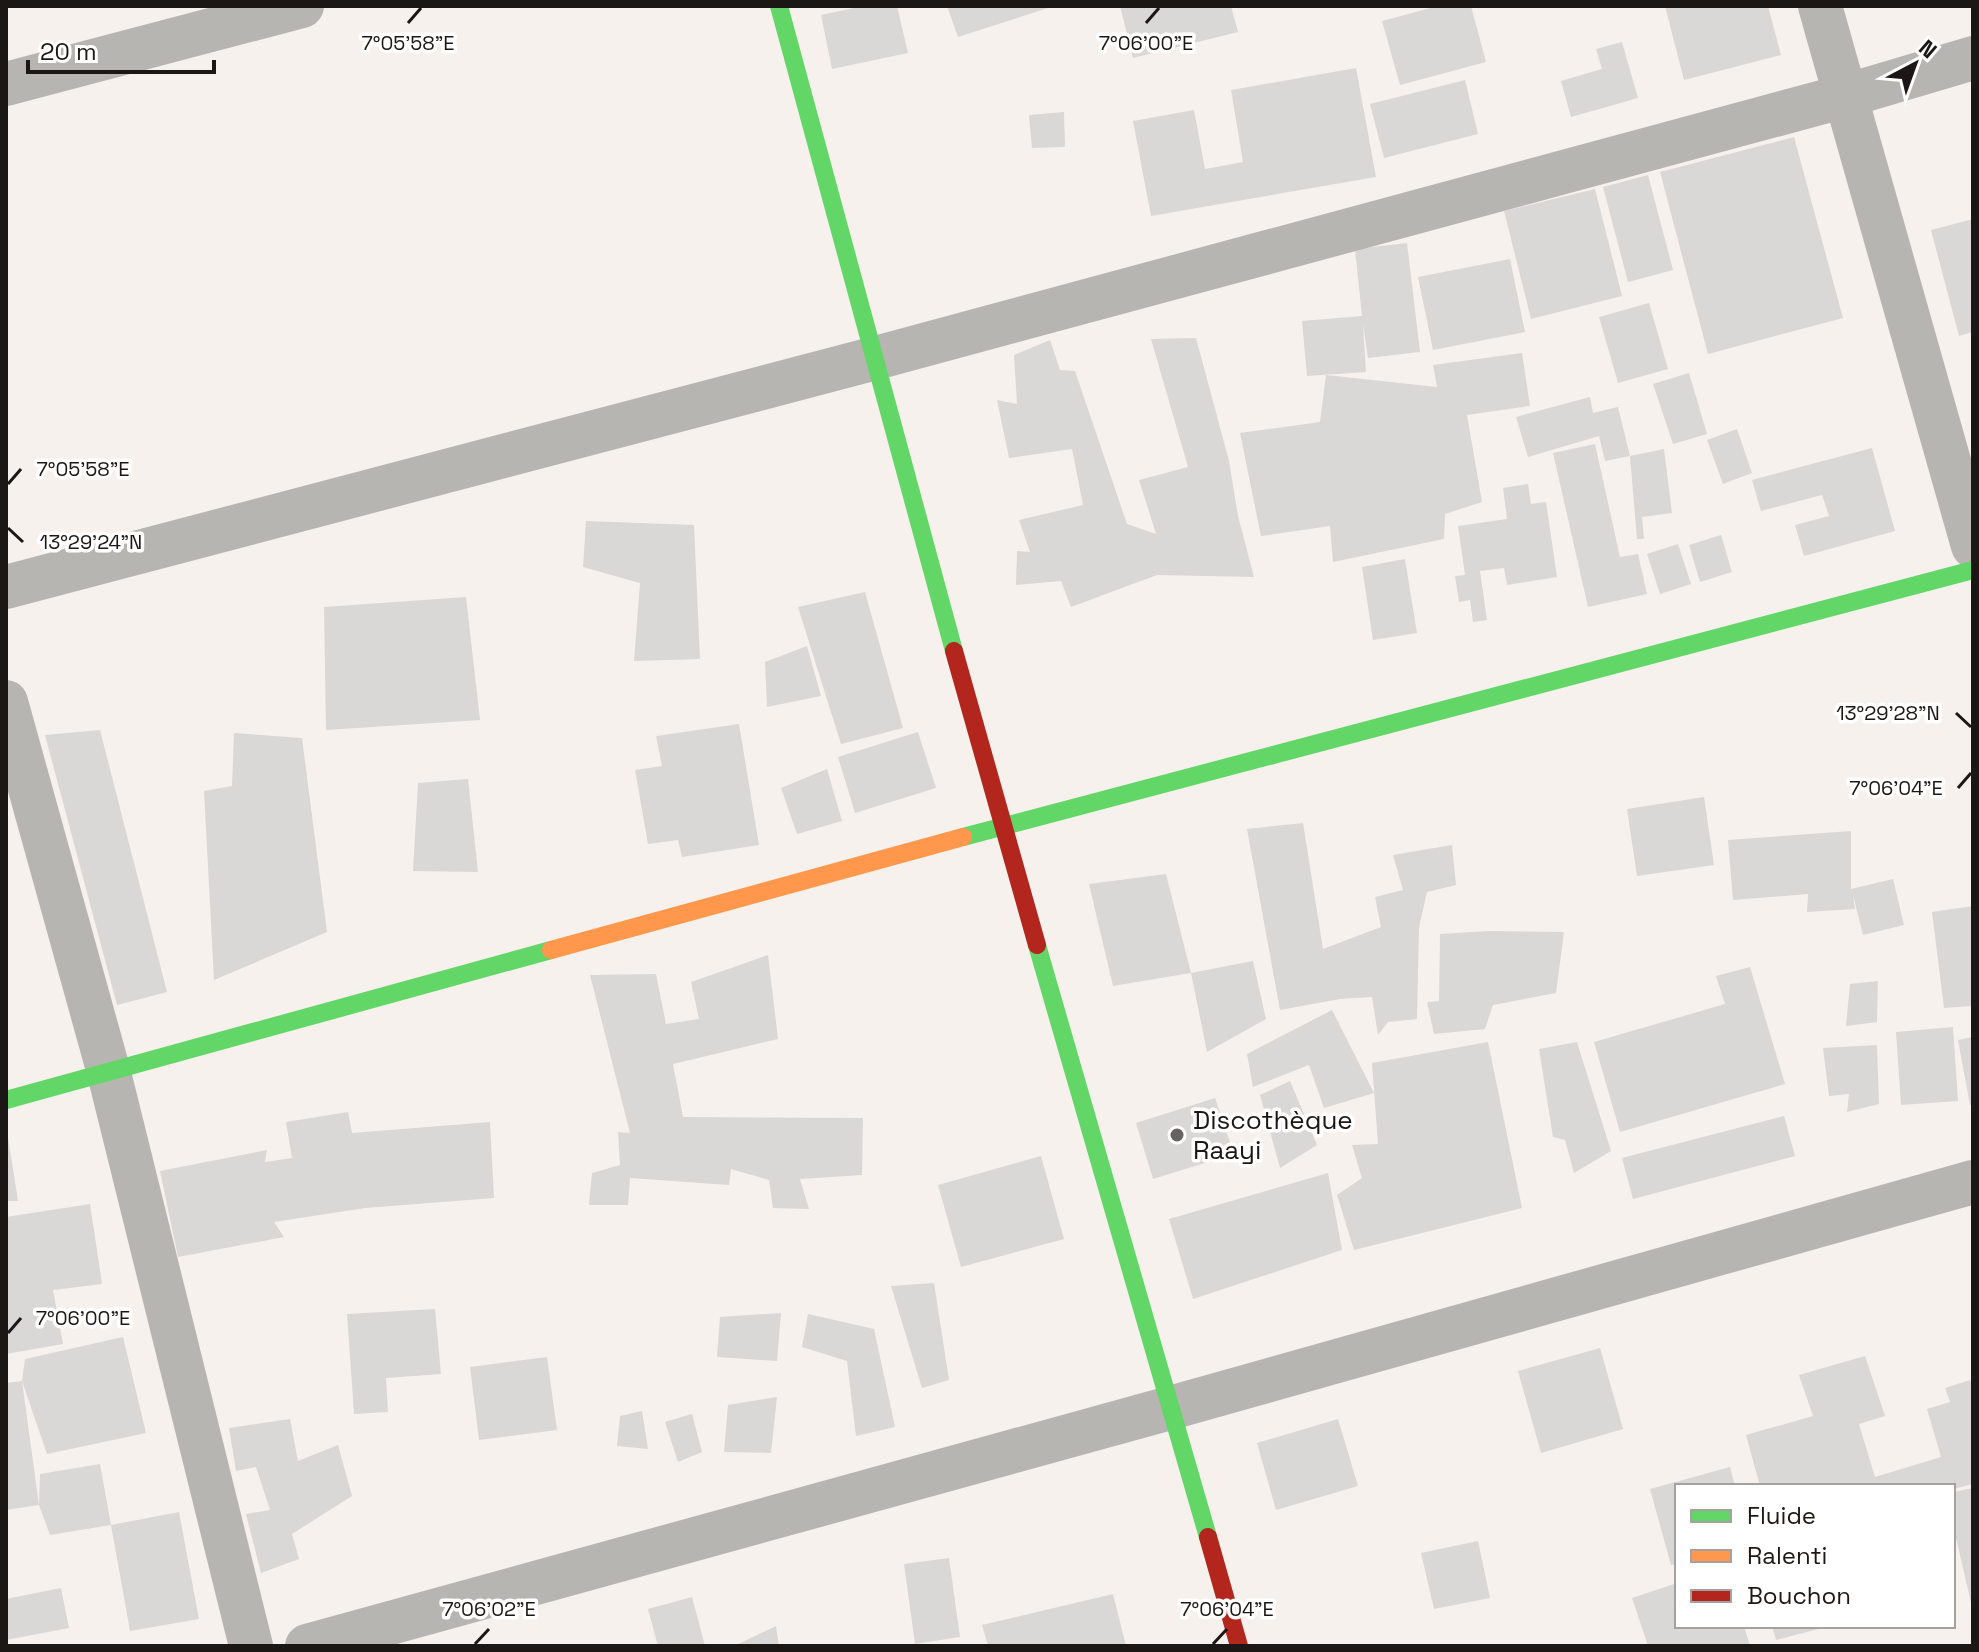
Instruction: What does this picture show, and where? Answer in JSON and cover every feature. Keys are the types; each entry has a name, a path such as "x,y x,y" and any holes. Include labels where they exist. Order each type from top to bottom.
{"street":[{"path":"6,84 302,6"},
{"path":"779,6 872,359 1002,826 1239,1646"},
{"path":"1820,6 1973,546"},
{"path":"6,587 872,359 1845,96 1973,58"},
{"path":"6,1100 1002,826 1973,570"},
{"path":"6,702 109,1073 251,1646"},
{"path":"307,1646 1973,1182"}],"building":[{"path":"863,6 897,6 908,53 832,69 821,15"},
{"path":"947,6 1051,6 1051,7 958,37"},
{"path":"1120,6 1231,6 1238,32 1133,58"},
{"path":"1438,6 1471,6 1486,62 1400,85 1382,21"},
{"path":"1665,6 1768,6 1781,55 1684,80"},
{"path":"1622,42 1638,98 1571,117 1561,81 1602,69 1596,49"},
{"path":"1356,68 1376,177 1151,216 1133,121 1194,110 1205,169 1243,162 1231,90"},
{"path":"1465,80 1478,134 1384,158 1370,104"},
{"path":"1064,112 1065,147 1032,148 1029,115"},
{"path":"1794,137 1843,318 1708,354 1660,172"},
{"path":"1648,175 1673,270 1628,282 1603,187"},
{"path":"1595,189 1622,296 1531,319 1504,211"},
{"path":"1973,219 1973,332 1959,336 1931,230"},
{"path":"1407,243 1420,352 1368,358 1363,324 1366,372 1307,376 1302,321 1362,316 1355,249"},
{"path":"1510,259 1525,332 1433,350 1418,277"},
{"path":"1649,303 1668,369 1618,383 1599,317"},
{"path":"1196,338 1229,461 1238,516 1254,577 1157,575 1071,607 1061,581 1016,585 1017,551 1030,552 1019,520 1083,505 1072,449 1009,458 997,400 1017,404 1014,355 1050,340 1060,370 1075,371 1127,524 1156,534 1139,480 1188,467 1151,339"},
{"path":"1522,353 1530,406 1467,415 1482,502 1445,514 1444,539 1333,562 1330,526 1261,536 1240,433 1320,422 1326,375 1437,387 1433,365"},
{"path":"1689,373 1707,434 1673,444 1653,384"},
{"path":"1590,397 1593,413 1618,407 1630,456 1605,461 1599,436 1528,457 1516,417"},
{"path":"1737,429 1752,473 1723,484 1707,440"},
{"path":"1595,444 1620,557 1638,554 1647,594 1588,607 1553,453"},
{"path":"1872,448 1895,531 1804,556 1795,525 1829,516 1822,495 1761,511 1752,480"},
{"path":"1664,449 1672,513 1642,517 1644,539 1637,539 1630,456"},
{"path":"1528,484 1531,504 1546,502 1557,577 1507,585 1504,568 1480,571 1487,620 1473,622 1470,600 1459,602 1455,576 1465,575 1458,526 1507,519 1503,488"},
{"path":"586,521 694,525 700,659 634,661 640,583 583,567"},
{"path":"1721,535 1732,572 1700,582 1689,545"},
{"path":"1678,544 1691,584 1660,594 1647,554"},
{"path":"1405,559 1417,633 1373,640 1362,567"},
{"path":"865,592 903,728 841,744 798,607"},
{"path":"466,597 480,720 326,730 324,607"},
{"path":"807,646 821,696 767,707 765,662"},
{"path":"739,724 759,845 682,857 678,840 648,844 635,770 662,766 656,736"},
{"path":"100,730 167,992 117,1005 45,735"},
{"path":"918,732 936,788 855,813 838,757"},
{"path":"234,733 302,738 327,932 214,980 204,791 232,786"},
{"path":"827,769 842,821 797,834 781,788"},
{"path":"468,779 478,872 413,871 418,783"},
{"path":"1704,797 1714,865 1637,876 1627,809"},
{"path":"1303,823 1323,949 1381,927 1375,897 1403,890 1393,855 1452,845 1456,885 1427,892 1419,927 1417,1019 1388,1022 1378,1035 1372,997 1340,999 1280,1010 1247,829"},
{"path":"1851,831 1851,889 1893,879 1904,925 1863,935 1853,895 1855,909 1807,912 1808,894 1733,900 1728,840"},
{"path":"1166,874 1191,973 1113,986 1089,884"},
{"path":"1973,906 1973,1006 1944,1008 1932,912"},
{"path":"1564,932 1556,993 1493,1005 1485,1029 1434,1034 1427,1002 1439,1001 1440,934"},
{"path":"768,955 778,1039 673,1064 683,1117 863,1118 862,1175 800,1179 809,1209 773,1208 769,1180 731,1169 729,1185 630,1178 628,1205 589,1205 592,1173 620,1165 618,1132 630,1133 590,975 656,974 666,1024 699,1019 691,982"},
{"path":"1253,961 1266,1019 1207,1052 1191,973"},
{"path":"1750,967 1785,1084 1620,1132 1594,1042 1725,1004 1716,976"},
{"path":"1878,981 1877,1022 1846,1026 1850,984"},
{"path":"1332,1010 1374,1093 1324,1108 1309,1065 1253,1087 1247,1054"},
{"path":"1953,1027 1958,1101 1901,1105 1896,1032"},
{"path":"1973,1037 1973,1104 1970,1105 1958,1040"},
{"path":"1488,1042 1522,1208 1354,1250 1337,1195 1362,1178 1352,1145 1378,1144 1372,1063"},
{"path":"1577,1042 1611,1151 1574,1173 1565,1140 1553,1137 1539,1049"},
{"path":"1877,1045 1879,1104 1847,1112 1849,1094 1829,1096 1823,1048"},
{"path":"1290,1081 1317,1145 1280,1168 1260,1095"},
{"path":"1215,1098 1234,1154 1153,1179 1136,1123"},
{"path":"348,1112 352,1133 490,1122 494,1198 365,1208 274,1222 284,1237 178,1257 160,1171 267,1150 265,1162 292,1158 286,1122"},
{"path":"1784,1116 1795,1156 1633,1199 1622,1158"},
{"path":"8,1137 18,1201 6,1201"},
{"path":"1041,1156 1064,1239 961,1267 938,1185"},
{"path":"1328,1173 1342,1250 1193,1299 1169,1219"},
{"path":"90,1204 102,1284 53,1290 63,1344 6,1354 6,1217"},
{"path":"934,1283 949,1380 922,1388 891,1286"},
{"path":"435,1309 441,1374 386,1378 388,1412 354,1414 347,1314"},
{"path":"781,1313 777,1361 717,1357 720,1317"},
{"path":"808,1314 874,1329 895,1427 856,1436 847,1361 802,1347"},
{"path":"123,1337 146,1433 47,1454 22,1381 25,1359"},
{"path":"1600,1348 1623,1429 1541,1453 1518,1371"},
{"path":"1865,1356 1885,1416 1859,1424 1875,1477 1941,1457 1927,1409 1950,1402 1945,1388 1970,1380 1973,1390 1973,1484 1955,1488 1955,1484 1759,1484 1746,1435 1813,1416 1799,1375"},
{"path":"547,1357 557,1430 479,1440 470,1367"},
{"path":"22,1381 39,1505 6,1510 6,1383"},
{"path":"777,1397 771,1453 724,1452 728,1405"},
{"path":"642,1411 648,1449 617,1446 620,1416"},
{"path":"692,1414 702,1452 678,1462 665,1422"},
{"path":"290,1419 298,1461 338,1445 352,1496 292,1534 299,1559 261,1573 246,1514 270,1510 256,1467 236,1471 229,1428"},
{"path":"1338,1419 1358,1486 1276,1510 1257,1443"},
{"path":"100,1464 111,1525 50,1535 39,1505 40,1474"},
{"path":"1730,1467 1734,1484 1675,1484 1675,1564 1671,1565 1650,1489"},
{"path":"1973,1488 1973,1607 1955,1534 1955,1492"},
{"path":"179,1512 199,1619 130,1631 111,1525"},
{"path":"1478,1541 1490,1598 1434,1609 1421,1553"},
{"path":"949,1558 960,1637 915,1644 904,1564"},
{"path":"1675,1584 1675,1628 1745,1628 1750,1646 1648,1646 1632,1598"},
{"path":"61,1588 69,1628 6,1640 6,1599"},
{"path":"1113,1594 1126,1646 988,1646 982,1625"},
{"path":"692,1597 705,1646 658,1646 648,1609"},
{"path":"776,1626 779,1646 734,1646"},
{"path":"1773,1628 1822,1628 1776,1640"}],"traffic: fast":[{"path":"779,6 954,651"},
{"path":"963,837 1973,570"},
{"path":"1037,945 1208,1537"},
{"path":"6,1100 551,950"}],"traffic: slow":[{"path":"551,950 963,837"}],"traffic: jam":[{"path":"954,651 1037,945"},
{"path":"1208,1537 1239,1646"}],"place":[{"name":"Discothèque Raayi","path":"1177,1135"}]}
